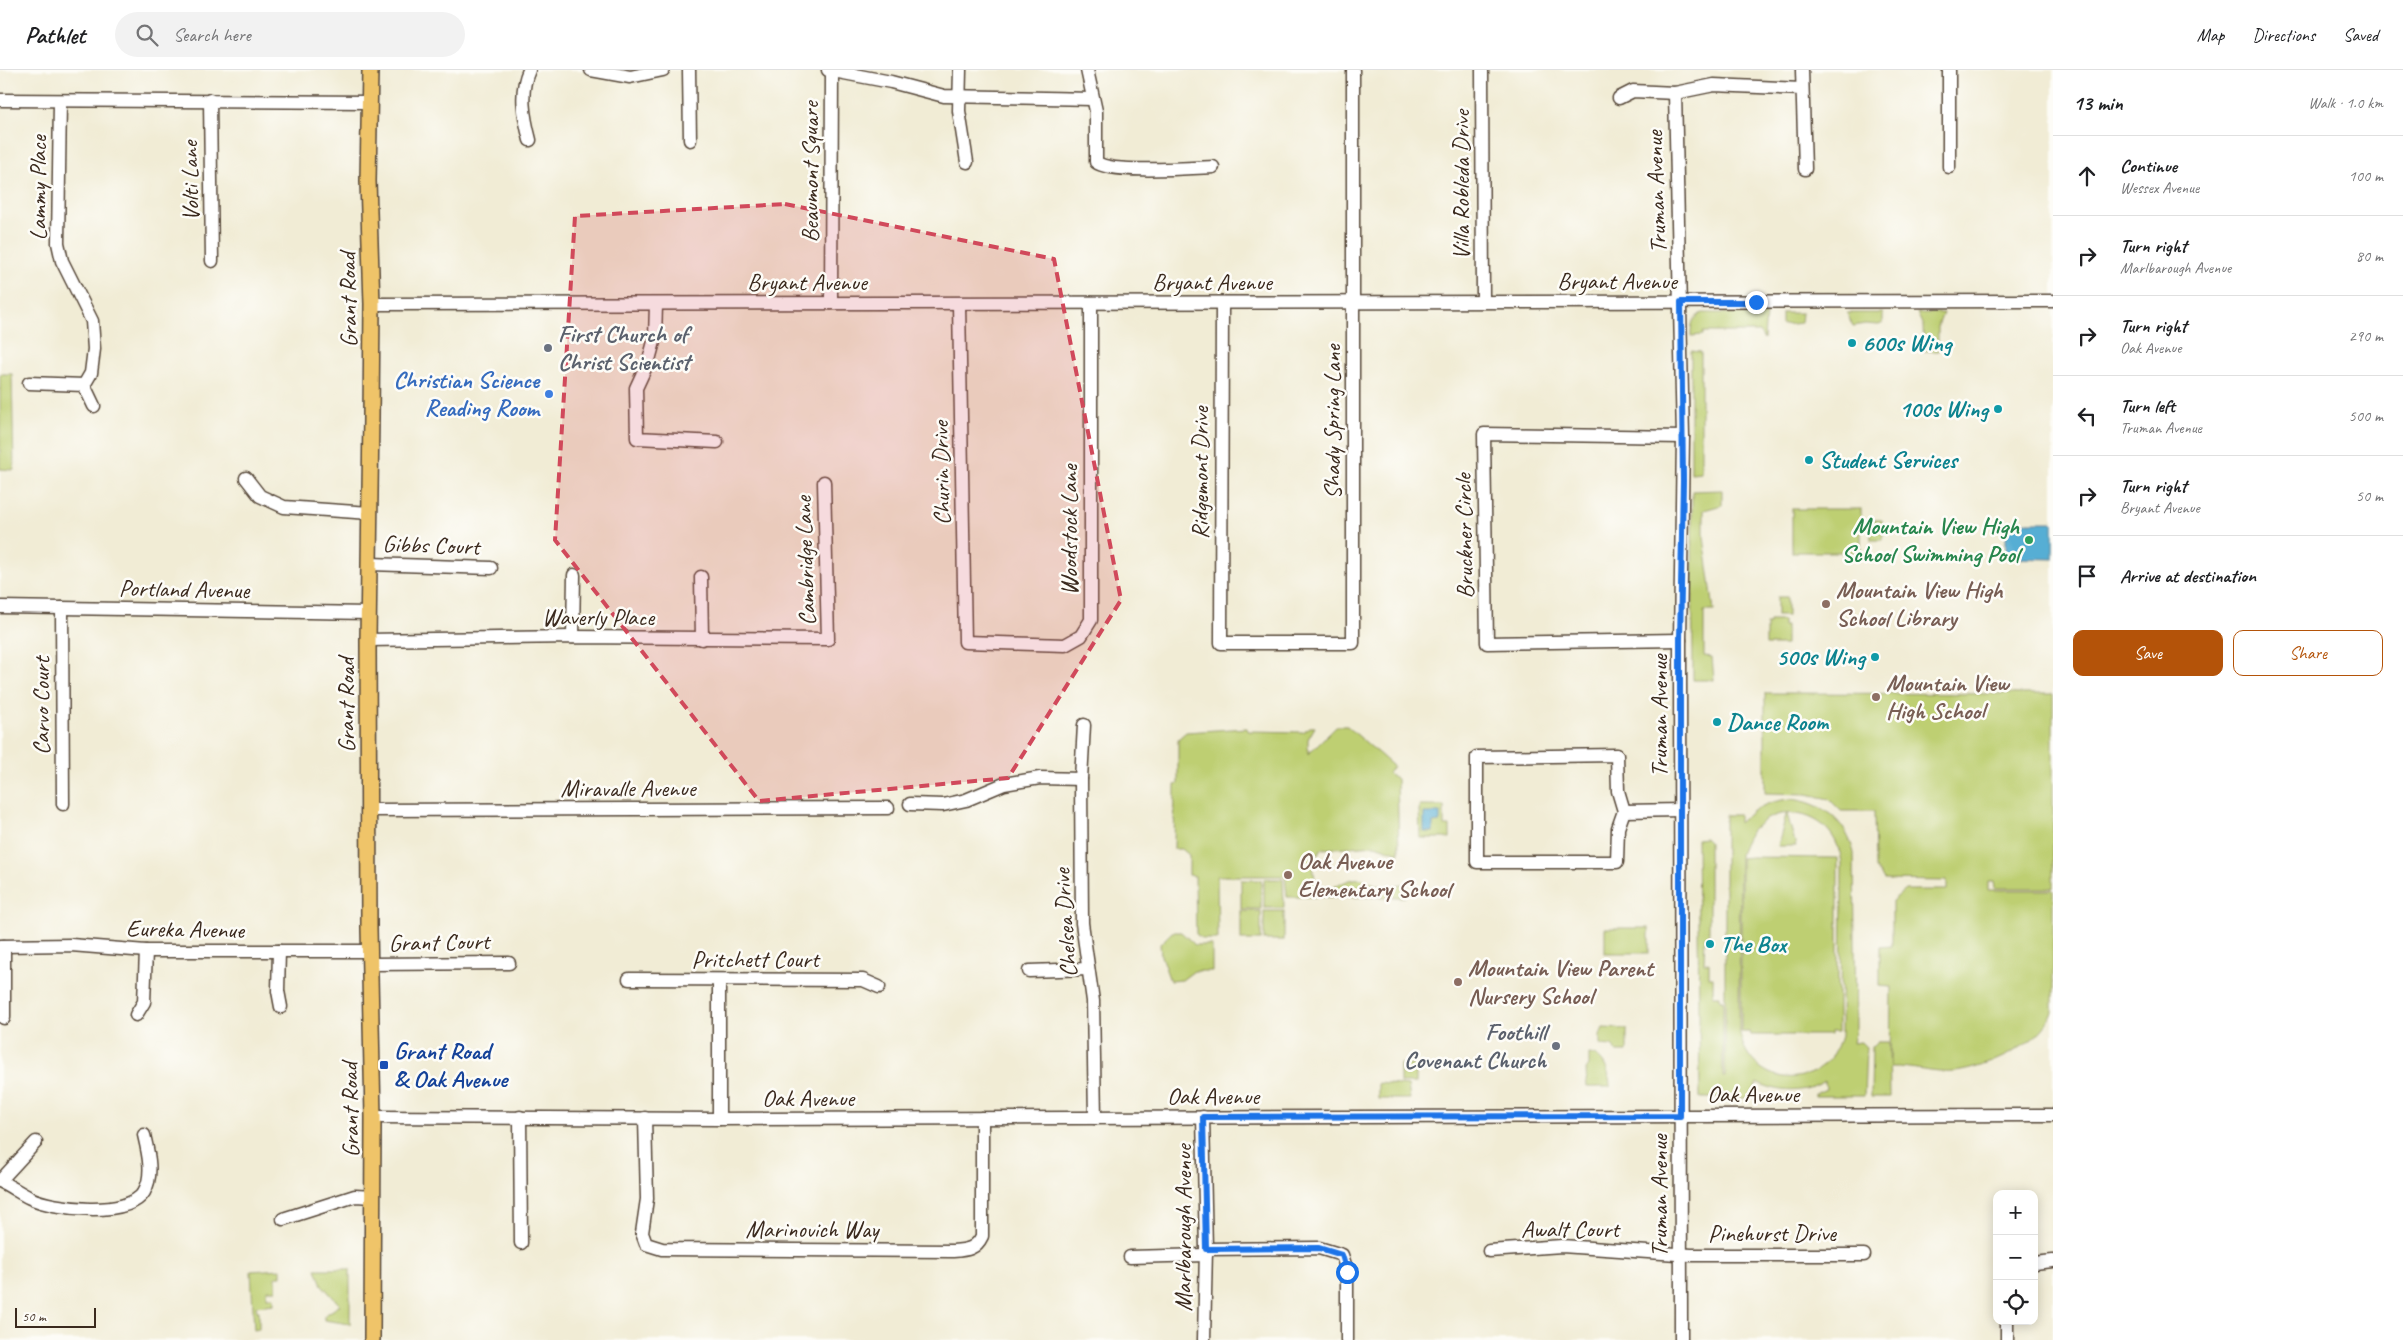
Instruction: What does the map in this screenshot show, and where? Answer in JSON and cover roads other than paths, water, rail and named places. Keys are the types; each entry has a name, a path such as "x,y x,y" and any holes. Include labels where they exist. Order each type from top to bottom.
{"main road":[{"name":"Grant Road","path":"370,70 368,181 372,304 368,613 368,810 373,1117 372,1340"}],"street":[{"path":"529,70 523,83 525,120 530,140"},
{"path":"591,70 630,77 663,70"},
{"path":"689,70 690,140"},
{"path":"960,70 959,98 967,162"},
{"path":"1087,70 1096,111 1096,162 1100,166 1117,168 1213,167"},
{"name":"Shady Spring Lane","path":"1221,643 1353,643 1353,70"},
{"name":"Villa Robleda Drive","path":"1482,70 1483,301"},
{"path":"1802,70 1805,168"},
{"path":"1948,70 1948,168"},
{"path":"830,71 959,98 1092,99"},
{"name":"Beaumont Square","path":"830,71 831,303"},
{"path":"1619,98 1633,91 1675,93 1714,85 1802,89"},
{"name":"Truman Avenue","path":"1675,93 1683,437 1680,640 1681,1340"},
{"path":"0,100 369,102"},
{"name":"Volti Lane","path":"210,100 212,261"},
{"name":"Lammy Place","path":"60,101 58,243 62,261 92,321 94,349 91,373 84,385"},
{"name":"Bryant Avenue","path":"372,304 656,305 1483,301 2053,301"},
{"name":"Woodstock Lane","path":"965,642 1065,645 1082,636 1090,620 1091,303"},
{"name":"Ridgemont Drive","path":"1221,643 1222,303"},
{"name":"Churin Drive","path":"959,304 965,642"},
{"path":"656,305 655,338 649,360 636,388 637,438 716,442"},
{"path":"29,383 84,385 94,406"},
{"name":"Bruckner Circle","path":"1680,640 1487,643 1484,434 1683,437"},
{"path":"246,478 260,496 284,507 370,513"},
{"name":"Cambridge Lane","path":"824,482 828,639"},
{"name":"Gibbs Court","path":"370,564 490,568"},
{"path":"573,637 574,575"},
{"path":"701,577 702,639"},
{"name":"Portland Avenue","path":"0,607 368,613"},
{"name":"Carvo Court","path":"62,608 62,804"},
{"name":"Waverly Place","path":"368,640 573,637 828,639"},
{"name":"Chelsea Drive","path":"1084,724 1081,779 1082,923 1093,1001 1095,1118"},
{"path":"1618,755 1618,791 1624,811 1618,828 1617,862 1477,862 1477,757 1618,755"},
{"path":"910,804 943,805 966,800 1004,784 1040,778 1081,779"},
{"name":"Miravalle Avenue","path":"368,810 888,808"},
{"path":"1624,811 1681,810"},
{"name":"Eureka Avenue","path":"2,946 71,945 146,952 279,952 369,958"},
{"path":"2,946 4,1018"},
{"path":"136,1015 144,1002 146,952"},
{"path":"279,952 278,991 281,1007"},
{"name":"Grant Court","path":"369,958 509,963"},
{"path":"1029,970 1088,969"},
{"name":"Pritchett Court","path":"630,979 863,980 879,988"},
{"path":"719,980 719,1119"},
{"name":"Oak Avenue","path":"373,1117 719,1119 2053,1115"},
{"path":"520,1117 521,1243"},
{"name":"Marlbarough Avenue","path":"1203,1117 1206,1252 1204,1340"},
{"name":"Marinovich Way","path":"645,1118 647,1199 642,1233 646,1244 652,1247 662,1249 953,1251 969,1250 978,1244 982,1236 982,1118"},
{"path":"36,1142 0,1181 31,1199 57,1206 96,1209 129,1203 134,1201 144,1191 149,1173 149,1154 144,1135"},
{"path":"283,1219 356,1196 373,1197"},
{"name":"Awalt Court","path":"1490,1251 1562,1246 1681,1254"},
{"path":"1130,1257 1319,1248 1342,1255 1347,1272 1347,1340"},
{"name":"Pinehurst Drive","path":"1681,1254 1864,1255"},
{"path":"2038,1263 2053,1261"},
{"path":"2007,1325 2008,1340"}],"water":[{"name":"Mountain View High School Swimming Pool","path":"2006,522 2053,522 2053,559 2006,558"},
{"path":"1424,813 1440,813 1440,822 1433,823 1433,832 1424,832"}],"place":[{"name":"600s Wing","path":"1852,343"},
{"name":"First Church of Christ Scientist","path":"548,348"},
{"name":"Christian Science Reading Room","path":"549,394"},
{"name":"100s Wing","path":"1998,409"},
{"name":"Student Services","path":"1809,460"},
{"name":"Mountain View High School Swimming Pool","path":"2029,540"},
{"name":"Mountain View High School Library","path":"1826,604"},
{"name":"500s Wing","path":"1875,657"},
{"name":"Mountain View High School","path":"1876,697"},
{"name":"Dance Room","path":"1717,722"},
{"name":"Oak Avenue Elementary School","path":"1288,875"},
{"name":"The Box","path":"1710,944"},
{"name":"Mountain View Parent Nursery School","path":"1458,982"},
{"name":"Foothill Covenant Church","path":"1556,1046"},
{"name":"Grant Road & Oak Avenue","path":"384,1065"}]}
